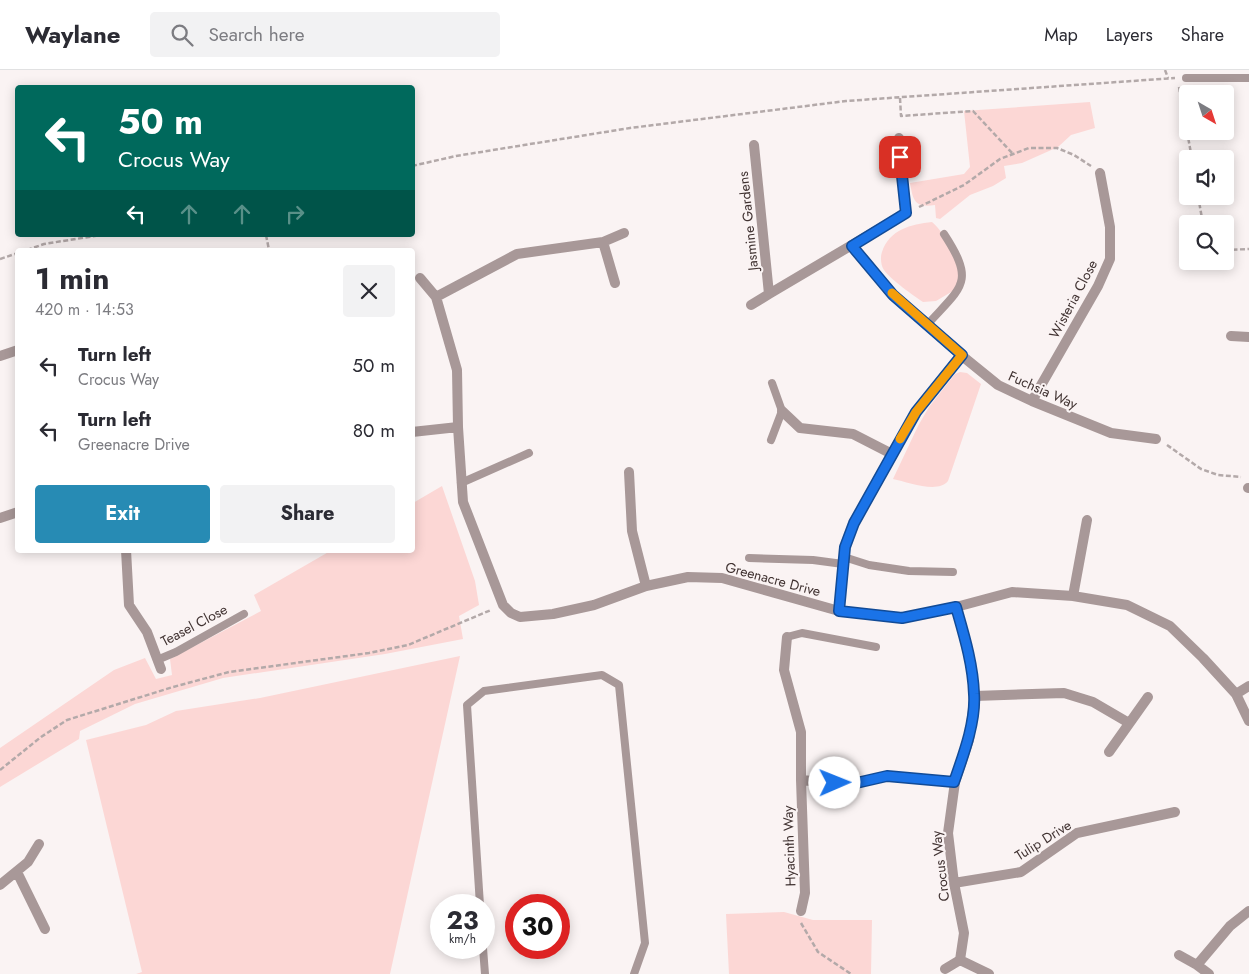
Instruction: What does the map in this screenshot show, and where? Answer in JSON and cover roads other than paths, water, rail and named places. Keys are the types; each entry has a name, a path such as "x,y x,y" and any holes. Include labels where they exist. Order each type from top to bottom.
{"street":[{"path":"751,305 906,213 898,138"},
{"name":"Jasmine Gardens","path":"754,145 769,294"},
{"name":"Wisteria Close","path":"1032,401 1098,286 1110,259 1110,227 1100,173"},
{"path":"436,297 517,254 603,242 624,233"},
{"path":"603,242 615,283"},
{"name":"Fuchsia Way","path":"852,246 893,295 998,386 1111,433 1156,439"},
{"path":"420,278 436,297 457,370 461,483"},
{"path":"1231,336 1249,337"},
{"path":"0,356 15,351"},
{"path":"839,611 845,547 854,523 916,412 962,355"},
{"path":"782,411 800,428 853,434 892,454"},
{"path":"415,432 458,427"},
{"path":"629,472 632,531 646,586"},
{"name":"Greenacre Drive","path":"461,483 463,502 503,605 511,613 520,617 553,614 594,605 646,586 688,577 722,578 839,611 902,618 956,607 1012,592 1072,596 1127,605 1170,626 1204,658 1236,694 1249,721"},
{"path":"0,518 15,513"},
{"path":"1072,596 1087,520"},
{"name":"Teasel Close","path":"126,553 130,605 147,632 159,665"},
{"name":"Crocus Way","path":"956,607 969,654 975,696 969,740 954,782 948,832 954,883 964,933 960,960"},
{"name":"Hyacinth Way","path":"787,637 784,670 801,732 805,893 801,911"},
{"path":"1236,694 1249,686"},
{"path":"975,696 1064,693 1093,702 1129,723"},
{"path":"1109,752 1148,697"},
{"path":"801,780 852,784 887,776 954,782"},
{"name":"Tulip Drive","path":"954,883 1021,872 1077,833 1175,812"},
{"path":"0,885 28,862 39,844"},
{"path":"17,872 45,929"},
{"path":"1197,965 1230,926 1249,911"},
{"path":"1179,955 1209,974"},
{"path":"945,969 960,960 989,974"}],"lane":[{"path":"1186,78 1249,78"},
{"path":"927,325 954,295 960,287 963,278 962,266 944,234"},
{"path":"771,440 782,411 772,383"},
{"path":"461,483 529,453"},
{"path":"749,558 844,560 909,571 952,572"},
{"name":"Teasel Close","path":"159,665 176,652 244,614"},
{"path":"787,637 802,633 876,648"},
{"path":"479,894 467,704 484,691 602,675 619,685 645,943 634,974"},
{"path":"484,959 485,974"}]}
